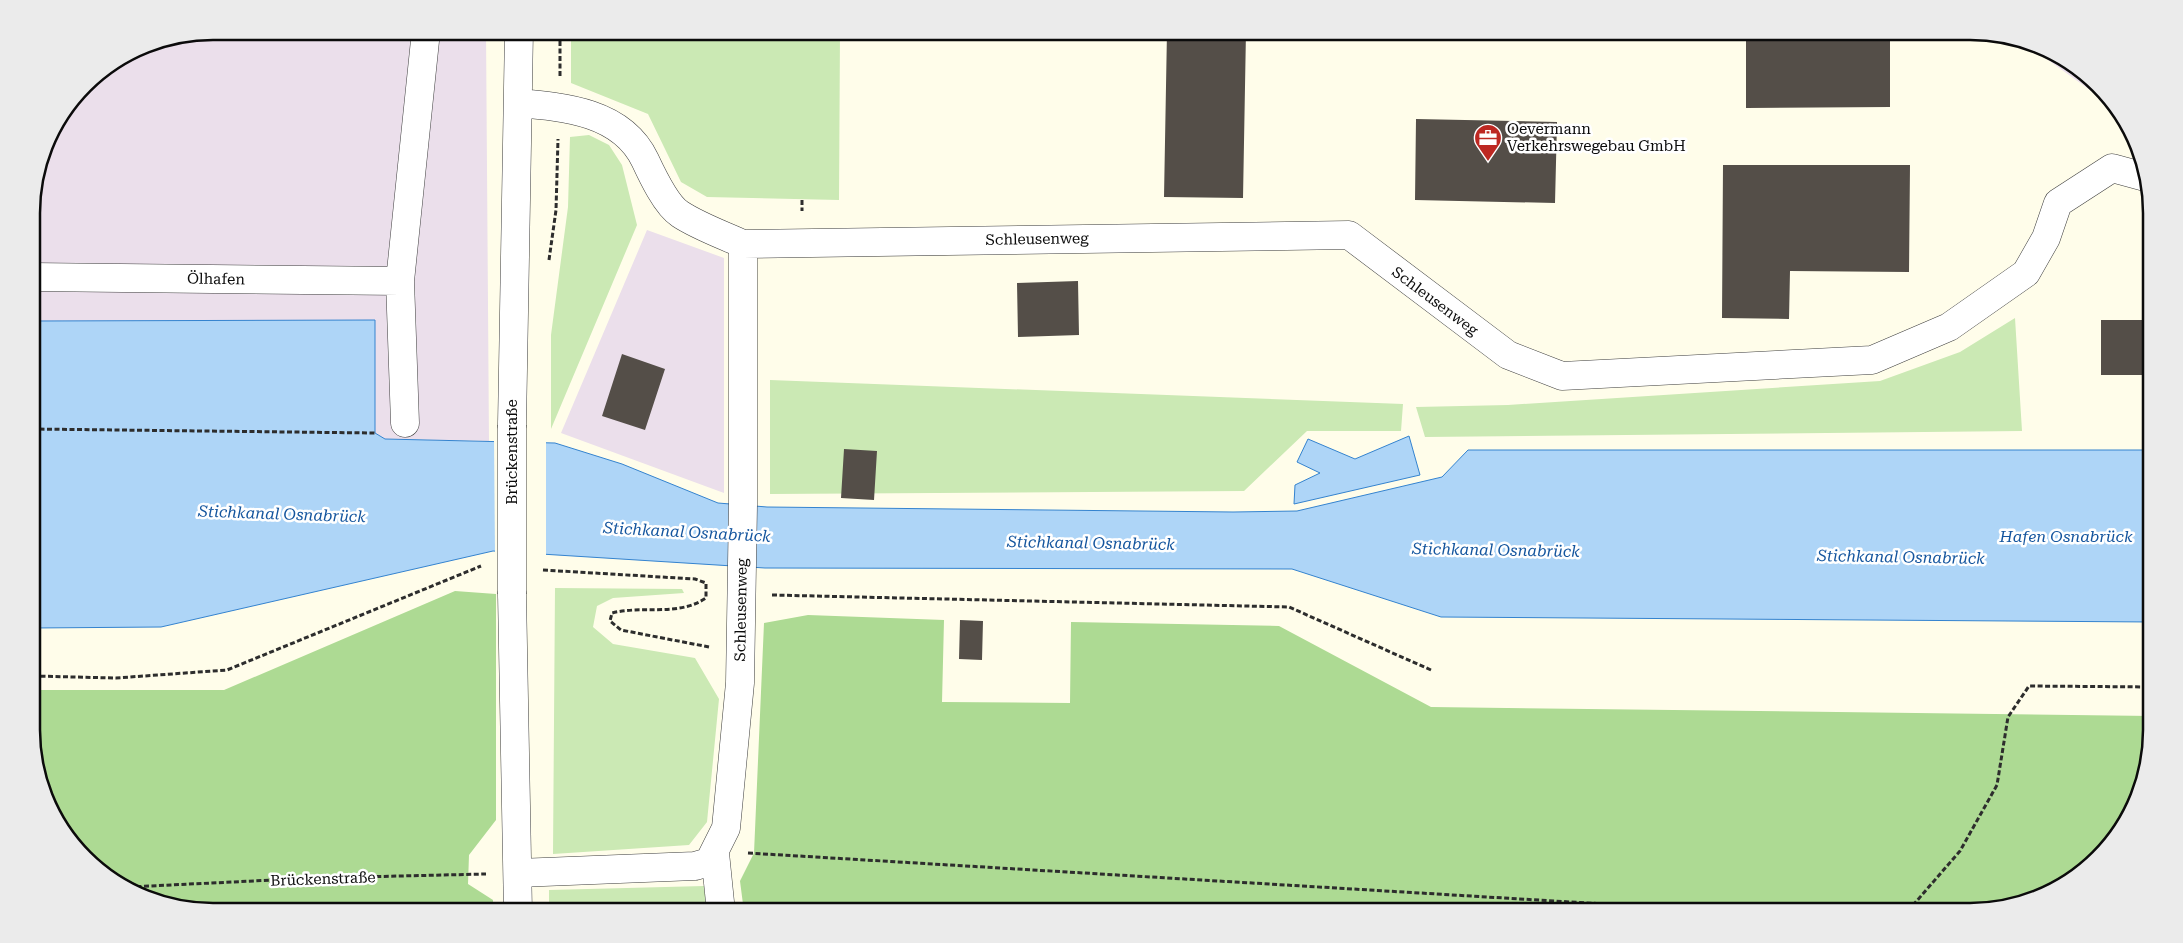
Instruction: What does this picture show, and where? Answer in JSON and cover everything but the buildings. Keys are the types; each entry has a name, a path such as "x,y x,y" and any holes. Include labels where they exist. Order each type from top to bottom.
{"street":[{"path":"405,423 400,281 425,40"},
{"name":"Brückenstraße","path":"518,903 512,594 512,425 519,40"},
{"name":"Schleusenweg","path":"518,103 560,106 595,116 620,128 642,153 656,184 679,214 743,244 1349,235 1508,355 1562,376 1872,360 1949,327 2026,273 2046,238 2058,203 2112,168 2139,175"},
{"name":"Schleusenweg","path":"720,903 715,853 726,828 740,684 744,505 743,244"},
{"name":"Ölhafen","path":"40,277 400,281"},
{"path":"518,873 695,866 709,862 715,853"}],"path":[{"path":"548,268 556,210 560,106 560,40"},
{"path":"40,429 375,433"},
{"path":"40,676 116,678 227,670 481,566 490,566"},
{"path":"539,569 696,579 706,583 706,598 694,606 657,610 628,609 612,613 610,621 621,630 710,647 740,684"},
{"path":"772,595 1289,607 1431,670"},
{"path":"1915,903 1960,851 1997,785 2008,717 2029,686 2143,687"},
{"path":"715,853 764,854 1588,903"},
{"name":"Brückenstraße","path":"140,886 315,878 518,873"}],"shaded area":[{"path":"486,40 489,441 385,439 375,433 375,320 40,321 40,201 43,179 53,147 69,117 99,83 126,63 157,49 190,41"},
{"path":"2043,56 2057,63 2093,92"},
{"path":"647,230 724,258 724,493 561,433"}],"green space":[{"path":"571,40 840,40 839,200 707,197 681,182 648,114 571,83"},
{"path":"589,135 609,145 622,165 637,225 551,429 551,335 568,207 570,137"},
{"path":"2015,318 2022,431 1425,437 1416,407 1508,405 1880,381 1960,352"},
{"path":"770,380 1403,404 1401,431 1307,431 1244,491 770,494"},
{"path":"555,588 682,589 684,593 613,598 597,606 593,627 613,644 695,658 719,699 707,822 689,845 553,854"},
{"path":"455,591 496,594 496,820 469,855 468,884 493,900 493,903 190,902 147,890 126,880 108,867 76,835 63,817 53,796 41,753 40,690 224,690"},
{"path":"808,615 944,620 942,702 1070,703 1071,622 1279,626 1431,707 2143,716 2143,742 2134,786 2120,817 2100,844 2084,860 2066,874 2026,894 1982,903 743,903 740,881 754,853 764,623"},
{"path":"704,886 706,903 549,903 549,890"}],"water":[{"path":"375,320 375,433 385,439 555,443 622,464 718,503 767,507 1297,511 1442,477 1468,450 2143,450 2143,622 1441,617 1292,569 765,568 493,551 161,627 40,628 40,321"},
{"path":"1409,436 1420,475 1294,504 1295,485 1320,473 1297,462 1308,439 1355,459"}],"pier":[{"path":"494,439 546,440 546,557 495,553"}],"place":[{"name":"Oevermann Verkehrswegebau GmbH","path":"1488,162"}],"water label":[{"name":"Stichkanal Osnabrück","path":"282,514"},
{"name":"Stichkanal Osnabrück","path":"687,532"},
{"name":"Hafen Osnabrück","path":"2066,536"},
{"name":"Stichkanal Osnabrück","path":"1091,543"},
{"name":"Stichkanal Osnabrück","path":"1496,550"},
{"name":"Stichkanal Osnabrück","path":"1901,557"}]}
